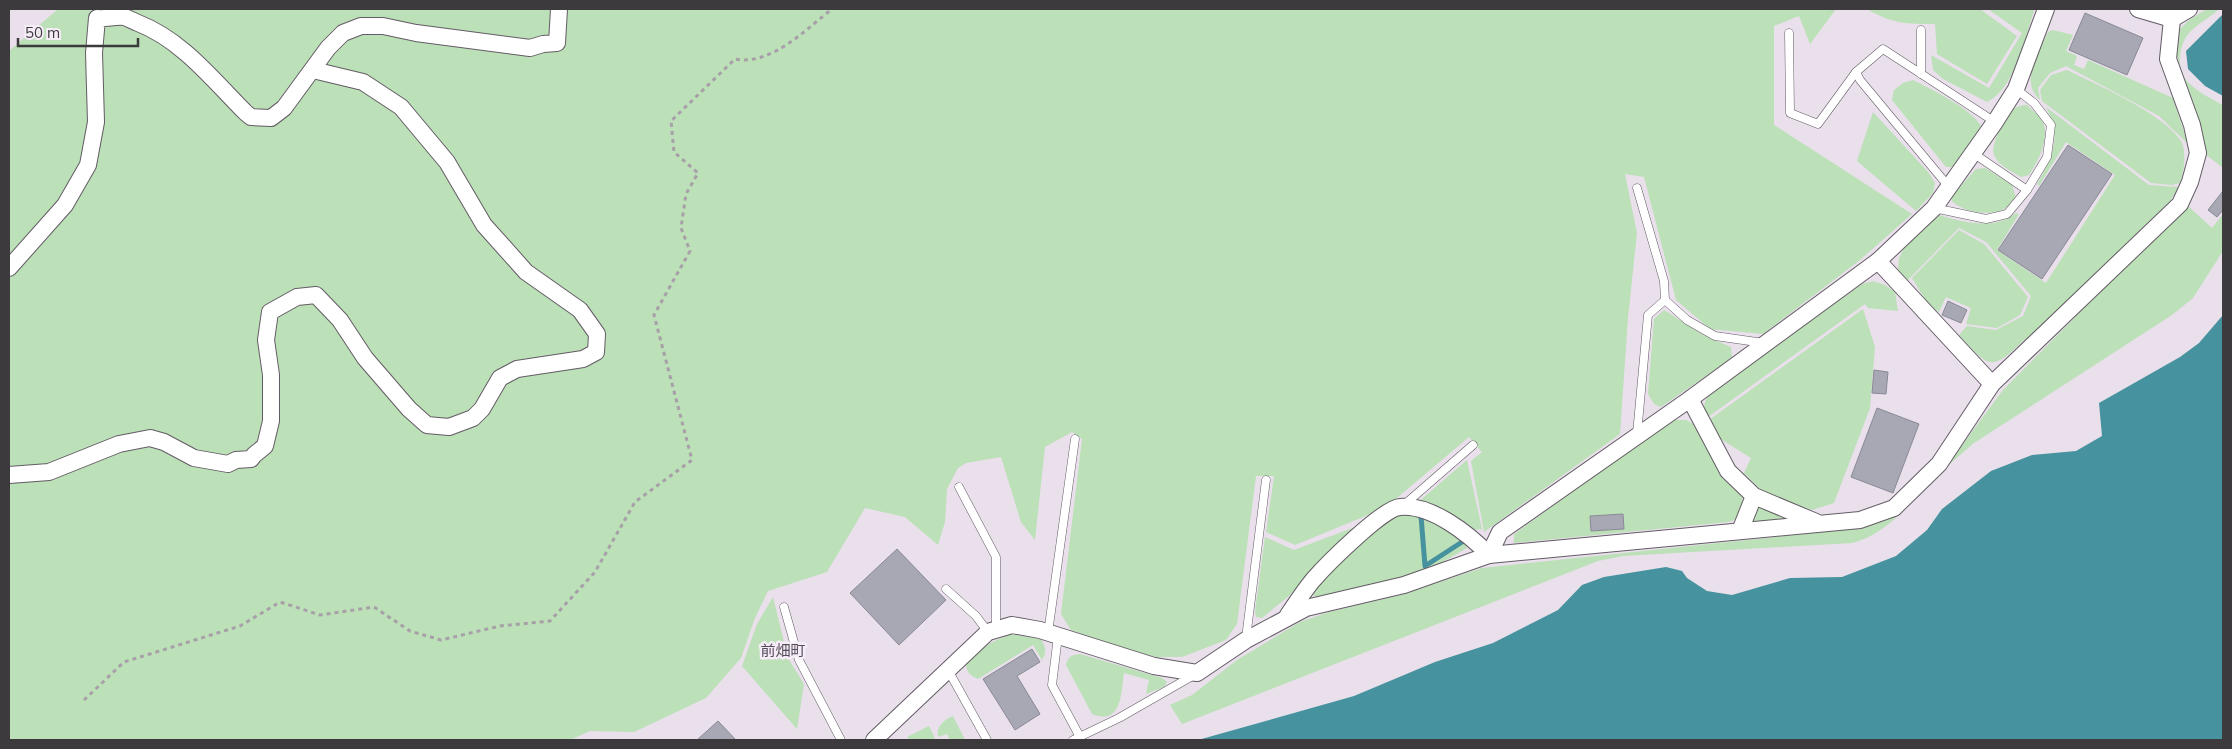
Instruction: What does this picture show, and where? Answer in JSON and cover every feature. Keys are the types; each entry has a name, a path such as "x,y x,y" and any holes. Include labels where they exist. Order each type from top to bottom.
{"street":[{"path":"9,268 65,205 88,165 96,122 94,53 97,18 123,17 164,36 190,57 251,117 270,118 284,108 328,48 343,33 361,26 384,26 416,33 530,48 543,44 557,43 559,9"},
{"path":"1489,555 1500,532 1690,399 1878,261 1934,208 1995,122 2016,88 2046,9"},
{"path":"2138,9 2172,19 2189,9"},
{"path":"874,740 992,631 1012,625 1053,634 1154,666 1198,673 1246,640 1306,608 1404,585 1489,555 1860,520 1894,508 1940,464 1992,384 2180,204 2190,182 2198,153 2192,125 2168,59 2172,19"},
{"path":"9,475 49,472 119,444 150,438 164,442 194,458 228,464 236,460 252,459 265,446 271,421 271,376 266,340 270,312 297,297 316,294 340,320 365,358 409,409 427,425 449,427 473,418 482,409 500,378 517,369 583,359 596,352 597,334 580,310 526,272 484,224 447,162 401,107 363,82 313,70"},
{"path":"1878,261 1992,384"},
{"path":"1690,399 1728,471 1754,496 1819,523"},
{"path":"1740,531 1754,496"},
{"path":"1285,618 1312,581 1367,528 1394,508 1402,506 1427,510 1470,536 1489,555"}],"lane":[{"path":"1921,30 1921,74"},
{"path":"1789,32 1790,114 1818,124 1856,72 1883,50 1995,122"},
{"path":"1856,72 1860,80 1949,187"},
{"path":"1934,208 1986,219 2007,214 2027,190 2047,157 2050,125 2034,104 2016,88"},
{"path":"1973,153 2027,190"},
{"path":"1637,188 1664,281 1665,300 1687,320 1715,336 1766,343"},
{"path":"1636,436 1648,315 1665,300"},
{"path":"1075,439 1053,634 1052,685 1076,739 1119,718 1198,673"},
{"path":"1402,506 1473,445"},
{"path":"1246,640 1266,480"},
{"path":"959,486 996,557 992,631"},
{"path":"946,589 992,631"},
{"path":"784,607 799,660 841,740"},
{"path":"948,670 986,740"}],"path":[{"path":"84,700 124,662 240,626 280,602 320,615 374,608 410,631 442,640 500,626 550,621 595,572 635,502 692,460 654,315 690,251 681,228 686,194 698,173 674,152 671,121 735,59 748,61 788,46 832,9"}],"green space":[{"path":"58,9 1836,9 1810,44 1799,16 1774,26 1774,125 1912,214 1860,260 1763,334 1710,329 1676,300 1644,177 1625,174 1637,233 1628,318 1620,434 1484,532 1471,461 1482,452 1469,437 1385,508 1295,545 1266,532 1274,476 1256,476 1237,624 1226,640 1182,657 1156,657 1119,648 1071,630 1061,614 1082,439 1072,432 1045,447 1035,540 1021,522 1001,457 966,463 958,468 947,489 945,522 938,545 905,517 865,508 827,572 768,591 755,618 741,658 706,698 634,732 590,731 570,740 9,740 9,51"},
{"path":"1867,9 1980,9 2017,36 1987,84 1937,54 1935,24 1900,22 1885,18"},
{"path":"1988,9 2031,9 2034,11 2011,75 1996,96 1987,102 1943,79 1933,70 1931,55 1989,88 2022,33"},
{"path":"2207,9 2219,9 2194,28 2187,36 2181,50 2181,69 2177,56 2180,29 2189,20"},
{"path":"2053,30 2073,35 2066,51 2077,56 2074,65 2084,69 2088,60 2173,98 2188,144 2159,116 2066,66 2050,73 2038,88 2040,100 2031,84 2031,76 2036,58 2048,32"},
{"path":"2067,70 2145,110 2172,131 2181,141 2184,150 2184,168 2180,183 2172,185 2151,183 2042,101 2040,90 2051,75"},
{"path":"2183,74 2194,87 2223,105 2223,168 2204,153 2201,128"},
{"path":"1913,80 1960,106 1981,126 1954,167 1946,167 1892,100 1894,90 1903,83"},
{"path":"2027,105 2043,122 2045,135 2042,150 2029,175 2021,177 1999,162 1993,151 1998,133 2010,112 2018,107"},
{"path":"2046,107 2149,185 2179,187 2170,201 2028,341 2025,339 2005,357 1991,362 1978,355 1959,335 1967,326 1996,330 2023,316 2031,296 1986,242 1959,228 1907,281 1898,270 1899,258 1904,248 1936,214 1967,222 1987,223 2007,219 2016,213 2019,214 1997,250 2046,283 2115,175 2066,142 2039,186 2037,184 2054,147 2054,128"},
{"path":"1873,112 1928,172 1935,183 1933,193 1916,211 1857,161"},
{"path":"1985,168 2012,185 2016,198 2011,204 2004,209 1985,213 1970,211 1952,201 1952,196 1976,169"},
{"path":"2187,205 2212,228 2223,214 2223,251 2193,298 2172,315 1974,443 1945,468 2003,390"},
{"path":"1959,230 1984,244 2028,297 2020,315 1997,328 1966,324 1971,308 1946,297 1939,312 1929,306 1912,278"},
{"path":"1873,281 1885,285 1895,292 1898,311 1868,308 1865,304 1708,417 1704,407 1710,392 1862,284"},
{"path":"1863,309 1875,347 1870,408 1834,503 1812,510 1764,493 1744,473 1751,458 1719,438 1709,420"},
{"path":"1664,310 1703,335 1731,347 1732,358 1661,407 1654,404 1648,394 1654,319"},
{"path":"1671,420 1686,420 1694,424 1723,477 1733,484 1743,497 1739,518 1729,522 1514,543 1514,534"},
{"path":"1467,460 1482,529 1472,530 1417,503"},
{"path":"1760,505 1789,515 1788,519 1757,523 1752,520 1755,506"},
{"path":"1906,508 1882,529 1852,543 1623,556 1598,561 1182,724 1170,705 1192,695 1237,660 1300,622 1329,612 1404,594 1482,568 1841,530 1872,525"},
{"path":"1410,511 1465,537 1467,548 1427,571 1319,599 1313,595 1314,585 1378,524"},
{"path":"1363,524 1290,595 1262,618 1256,617 1255,611 1265,537 1294,550"},
{"path":"773,597 788,658 804,684 797,729 742,666 757,624"},
{"path":"1011,634 1040,638 1045,649 1042,660 1033,645 978,679 973,677 967,670 966,665 970,659 992,642"},
{"path":"1080,654 1162,678 1167,682 1164,687 1146,694 1149,680 1124,673 1120,698 1115,712 1102,717 1092,714 1066,665 1071,656"},
{"path":"953,716 965,740 950,740 947,734 938,737 938,730 941,724"},
{"path":"929,726 935,738 931,740 909,740 907,737"}],"water":[{"path":"2223,14 2223,96 2205,86 2188,69 2186,51"},
{"path":"2223,315 2223,740 1198,740 1354,696 1435,662 1493,643 1558,610 1582,585 1604,577 1666,567 1682,571 1687,578 1707,591 1732,595 1790,578 1842,577 1896,556 1927,530 1942,509 1991,471 2032,455 2076,451 2102,436 2099,403 2180,357 2199,343"}],"building":[{"path":"2085,13 2143,38 2127,75 2069,50"},
{"path":"2068,145 2112,174 2042,279 1998,250"},
{"path":"2223,191 2223,210 2217,217 2208,210"},
{"path":"1948,301 1967,310 1961,323 1942,315"},
{"path":"1874,370 1888,372 1886,394 1872,393"},
{"path":"1877,408 1919,424 1893,493 1851,477"},
{"path":"1623,514 1624,529 1591,531 1590,516"},
{"path":"897,549 946,600 899,645 850,593"},
{"path":"1032,649 1040,662 1017,676 1040,714 1015,730 983,679"},
{"path":"718,721 736,740 697,740"}],"waterway":[{"path":"1421,516 1425,566 1462,542"}],"district":[{"name":"前畑町","path":"783,651"}]}
